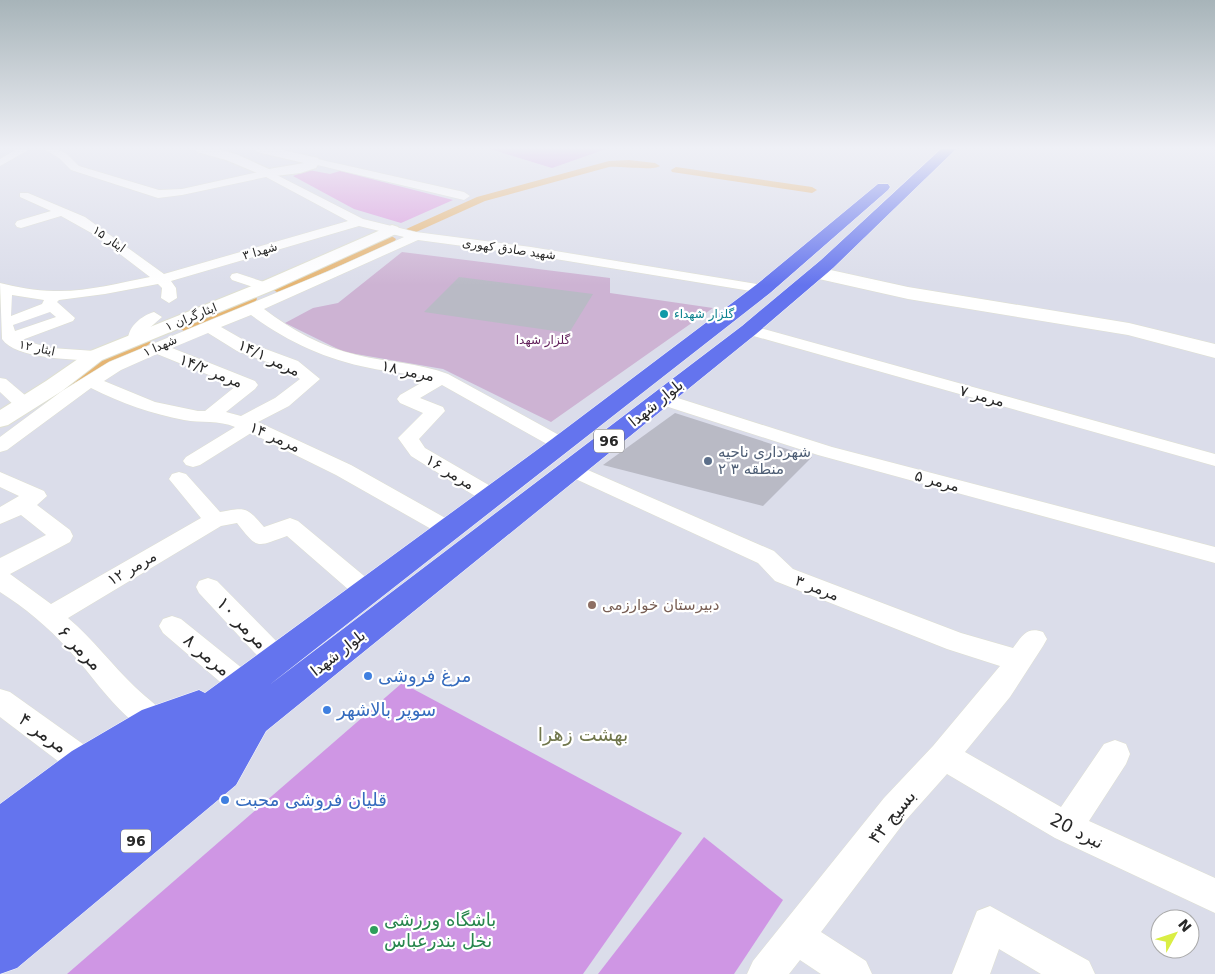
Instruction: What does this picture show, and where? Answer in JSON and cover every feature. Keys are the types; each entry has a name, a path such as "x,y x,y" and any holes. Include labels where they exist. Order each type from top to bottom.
{"highway":[{"name":"بلوار شهدا","path":"242,699 276,658 562,444 884,194"},
{"name":"بلوار شهدا","path":"242,699 574,470 818,273 897,194"},
{"name":"96","path":"0,829 86,764 155,722 242,699"},
{"name":"96","path":"0,952 222,772 242,699"},
{"path":"0,860 242,699"},
{"path":"0,908 242,699"}],"main road":[{"path":"818,273 908,293 1129,329 1215,351"}],"street":[{"name":"شهید صادق کهوری","path":"307,194 359,222 416,236 531,251 763,290"},
{"path":"457,194 464,196"},
{"name":"ایثار ۱۵","path":"24,195 100,232 162,279"},
{"path":"20,224 61,212"},
{"name":"شهدا ۳","path":"53,301 162,279 359,222"},
{"name":"ایثارگران ۱","path":"0,420 54,386 95,356 265,287 392,230"},
{"name":"شهدا ۱","path":"0,446 38,416 116,366 334,274 416,236"},
{"path":"237,278 265,287"},
{"path":"162,279 170,288 169,298"},
{"path":"3,288 53,301 67,318 8,345"},
{"name":"ایثار ۱۲","path":"3,288 1,303 2,324 8,345 51,353 95,356"},
{"path":"2,324 53,301"},
{"name":"مرمر ۱۸","path":"252,308 276,326 317,347 345,357 429,373 442,378 562,444"},
{"path":"136,339 137,330 154,317"},
{"name":"مرمر ۱۴/۱","path":"208,326 243,347 292,365 311,379 282,402 246,424"},
{"name":"مرمر ۷","path":"749,330 1215,460"},
{"name":"مرمر ۱۴/۲","path":"156,348 249,385 209,417"},
{"name":"مرمر ۱۶","path":"442,378 406,399 436,411 408,438 418,452 491,496"},
{"name":"مرمر ۱۴","path":"90,381 128,400 187,415 233,419 246,424 316,456 448,529"},
{"path":"0,383 25,405"},
{"name":"مرمر ۵","path":"662,399 825,451 1215,555"},
{"path":"194,461 246,424"},
{"name":"مرمر ۳","path":"574,470 766,557 784,575 956,642 1027,650"},
{"path":"0,479 36,496 0,517"},
{"path":"178,479 215,520"},
{"path":"0,569 62,536 22,504"},
{"name":"مرمر ۱۲","path":"49,617 215,520 242,515 260,537 290,526 366,591"},
{"name":"مرمر ۶","path":"0,580 22,594 76,640 125,696 155,722"},
{"name":"مرمر ۱۰","path":"208,587 276,658"},
{"name":"مرمر ۸","path":"172,626 242,699"},
{"name":"بسیج ۴۳","path":"766,974 895,809 944,756 1000,689 1027,650"},
{"name":"مرمر ۴","path":"0,701 86,764"},
{"path":"1066,827 1115,754"},
{"name":"نبرد 20","path":"944,756 1066,827 1215,896"},
{"path":"971,974 990,924 1076,974"},
{"path":"796,936 853,974"}],"shaded area":[{"path":"327,194 431,194 453,200 401,223 354,209"},
{"path":"402,683 682,833 583,974 67,974"},
{"path":"704,837 783,900 734,974 598,974"}],"green space":[{"name":"گلزار شهدا","path":"402,252 610,278 610,293 713,308 551,422 443,369 344,352 285,323 313,308 338,303"}],"building":[{"path":"459,277 593,294 569,333 424,312"},
{"name":"شهرداری ناحیه ۲ منطقه ۳","path":"675,413 812,457 763,506 603,465"}],"waterway":[{"path":"410,230 481,199 498,194"},
{"path":"277,288 390,239"},
{"path":"184,326 250,299"},
{"path":"68,383 109,358 143,342"}],"place":[{"name":"گلزار شهداء","path":"664,314"},
{"name":"شهرداری ناحیه ۲ منطقه ۳","path":"708,461"},
{"name":"دبیرستان خوارزمی","path":"592,605"},
{"name":"مرغ فروشی","path":"368,676"},
{"name":"سوپر بالاشهر","path":"327,710"},
{"name":"قلیان فروشی محبت","path":"225,800"},
{"name":"باشگاه ورزشی نخل بندرعباس","path":"374,930"}],"district":[{"name":"بهشت زهرا","path":"583,734"}]}
